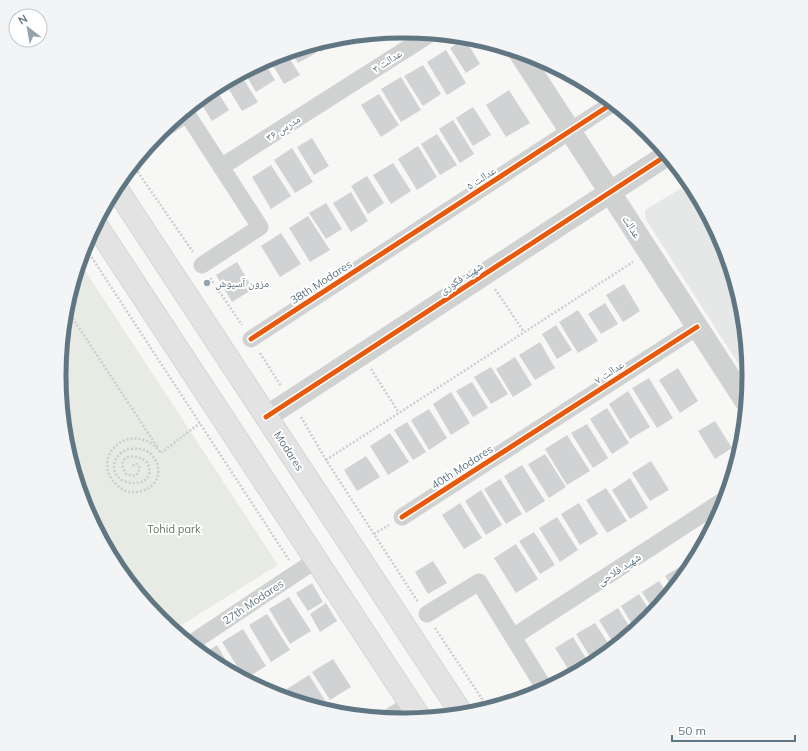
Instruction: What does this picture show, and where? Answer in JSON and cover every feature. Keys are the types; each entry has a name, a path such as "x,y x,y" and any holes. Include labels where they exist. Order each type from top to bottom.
{"main road":[{"name":"Modares","path":"120,194 458,709"},
{"path":"99,230 415,711"}],"street":[{"name":"عدالت ۳","path":"344,89 422,39"},
{"name":"عدالت","path":"525,61 741,395"},
{"name":"مدرس ۳۶","path":"221,168 344,89"},
{"name":"عدالت ۵","path":"402,241 607,107"},
{"path":"188,116 260,227 202,265"},
{"name":"شهید فکوری","path":"266,417 663,159"},
{"name":"38th Modares","path":"251,339 402,241"},
{"name":"عدالت ۷","path":"532,433 697,327"},
{"name":"40th Modares","path":"402,516 532,433"},
{"name":"شهید فلاحی","path":"513,637 716,505"},
{"name":"27th Modares","path":"196,640 316,560"},
{"path":"427,614 479,582 541,683"}],"path":[{"path":"136,170 251,339 291,401 326,460 485,703"},
{"path":"326,460 648,252"},
{"path":"89,253 297,572"},
{"path":"485,274 524,332"},
{"path":"72,317 161,453"},
{"path":"362,355 399,413"},
{"path":"161,453 200,424"},
{"path":"133,466 134,464 137,464 140,468 134,476 126,474 122,467 122,463 130,456 135,456 146,461 149,470 146,478 137,484 126,483 118,476 114,465 119,454 131,449 146,451 152,455 159,467 158,476 149,488 142,491 130,492 119,488 110,477 107,464 109,454 118,444 126,440 139,439 153,445 161,453"}],"shaded area":[{"path":"684,187 685,188 707,226 724,267 739,331 742,369 645,218 645,210"}],"green space":[{"name":"Tohid park","path":"84,268 278,565 179,627 150,598 123,563 101,525 84,484 69,420 66,376 69,331"}],"building":[{"path":"459,43 468,44 480,64 466,73 450,48"},
{"path":"330,46 321,52 320,49"},
{"path":"446,50 466,83 447,95 427,62"},
{"path":"315,51 316,53 298,63 294,57"},
{"path":"289,58 300,75 284,84 273,65"},
{"path":"423,65 441,94 423,106 404,76"},
{"path":"267,67 275,80 256,92 247,77"},
{"path":"401,77 421,110 401,122 381,89"},
{"path":"243,79 258,102 242,111 228,88"},
{"path":"509,90 530,123 506,137 486,105"},
{"path":"218,93 229,110 212,121 202,105"},
{"path":"379,94 399,125 381,137 361,105"},
{"path":"473,107 491,135 473,146 456,118"},
{"path":"453,120 474,154 460,163 439,129"},
{"path":"437,134 457,165 440,175 421,144"},
{"path":"312,138 329,166 314,175 297,147"},
{"path":"418,146 437,177 417,190 398,159"},
{"path":"292,148 313,182 295,193 274,160"},
{"path":"393,163 411,191 391,204 373,175"},
{"path":"271,165 291,196 271,209 252,177"},
{"path":"367,176 384,203 368,214 351,186"},
{"path":"351,192 368,221 351,232 333,203"},
{"path":"326,203 342,229 326,239 309,213"},
{"path":"308,216 330,250 310,262 289,228"},
{"path":"281,233 301,264 280,277 261,246"},
{"path":"237,262 253,289 232,302 216,275"},
{"path":"624,284 640,311 623,322 606,295"},
{"path":"605,303 618,324 601,334 588,314"},
{"path":"578,310 598,341 578,353 559,322"},
{"path":"556,325 572,350 557,359 542,334"},
{"path":"540,342 555,368 535,380 519,355"},
{"path":"515,357 532,385 513,397 496,369"},
{"path":"491,367 508,394 491,404 474,377"},
{"path":"678,368 698,401 680,413 659,380"},
{"path":"649,378 673,418 657,428 632,388"},
{"path":"472,382 488,408 473,417 456,391"},
{"path":"628,391 650,427 630,439 609,404"},
{"path":"451,392 470,423 451,435 433,404"},
{"path":"607,408 629,443 612,454 590,419"},
{"path":"429,409 447,438 429,450 411,420"},
{"path":"715,421 732,448 715,459 698,431"},
{"path":"407,422 426,452 413,460 394,430"},
{"path":"587,424 608,458 593,468 571,433"},
{"path":"390,433 409,462 388,475 370,446"},
{"path":"567,435 590,471 567,485 545,449"},
{"path":"545,454 566,487 549,498 528,464"},
{"path":"366,456 380,477 357,491 344,470"},
{"path":"651,461 669,490 650,501 632,473"},
{"path":"522,465 545,501 526,513 504,476"},
{"path":"630,478 648,508 630,519 612,490"},
{"path":"500,479 522,514 506,524 484,489"},
{"path":"606,488 627,521 607,533 586,500"},
{"path":"481,490 502,525 486,535 465,501"},
{"path":"460,503 482,538 464,549 442,515"},
{"path":"579,503 598,534 580,545 561,514"},
{"path":"557,517 578,550 560,562 539,528"},
{"path":"534,532 555,565 540,574 519,541"},
{"path":"516,544 538,579 516,593 494,558"},
{"path":"433,561 447,583 428,594 415,572"},
{"path":"683,565 683,565 670,584 665,576"},
{"path":"659,581 665,590 651,606 642,592"},
{"path":"312,583 323,602 308,611 296,593"},
{"path":"639,594 648,608 632,624 621,606"},
{"path":"289,597 311,631 290,644 269,609"},
{"path":"326,603 337,621 320,632 310,614"},
{"path":"618,608 629,627 612,641 599,620"},
{"path":"267,614 290,650 271,662 249,625"},
{"path":"595,623 608,643 590,657 576,634"},
{"path":"243,629 266,666 250,676 240,670 222,642"},
{"path":"573,637 587,659 569,670 555,648"},
{"path":"217,645 228,663 216,656 209,650"},
{"path":"333,659 351,687 330,700 312,672"},
{"path":"309,675 327,704 296,695 289,692 287,689"}],"cycle path":[{"path":"251,339 607,107"},
{"path":"266,417 662,158"},
{"path":"402,517 697,327"}],"place":[{"name":"مزون آسپوش","path":"207,283"}]}
